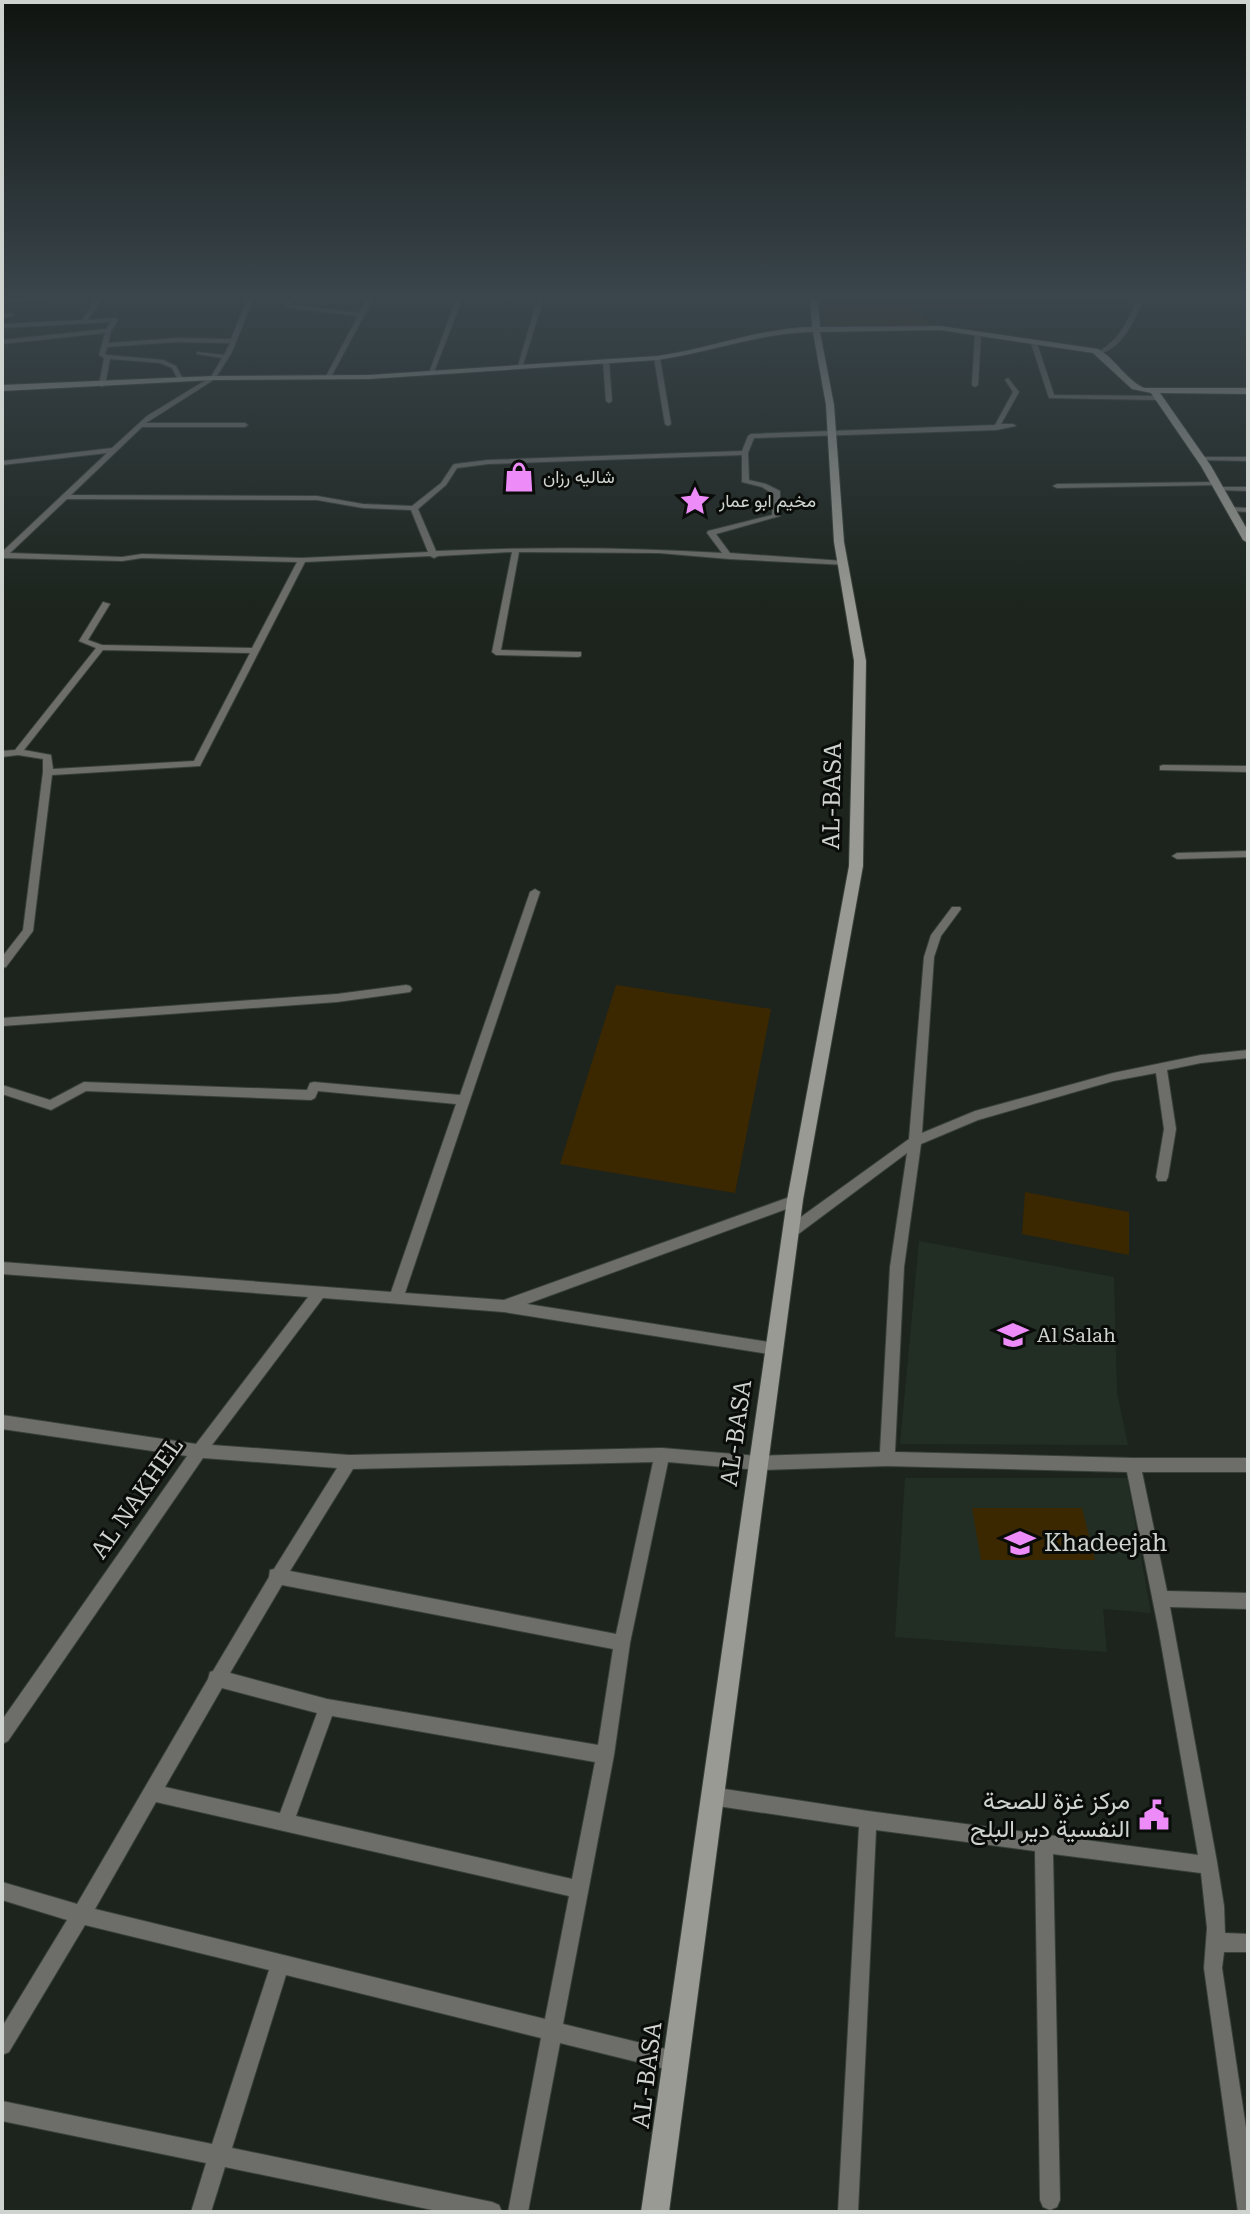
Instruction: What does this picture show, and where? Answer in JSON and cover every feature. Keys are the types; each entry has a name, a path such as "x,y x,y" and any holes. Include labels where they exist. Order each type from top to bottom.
{"street":[{"path":"3,555 141,425 179,400"},
{"path":"664,400 668,424"},
{"name":"AL-BASA","path":"655,2212 795,1200 856,866 860,661 839,542 829,400"},
{"path":"996,428 1011,400"},
{"path":"1160,400 1201,459 1248,540"},
{"path":"141,425 245,425"},
{"path":"729,557 711,533 776,516 777,493 764,485 746,482 745,453 751,436 1013,426"},
{"path":"2,463 113,450"},
{"path":"68,497 317,498 363,506 414,508 444,484 455,466 488,462 745,453"},
{"path":"1201,459 1248,459"},
{"path":"1057,486 1217,486 1248,489"},
{"path":"414,508 434,556"},
{"path":"1231,509 1248,510"},
{"path":"3,555 302,560 516,550 659,551 844,563"},
{"path":"516,550 496,652 578,654"},
{"path":"48,772 197,764 302,560"},
{"path":"106,604 83,641 101,647 254,651"},
{"path":"18,752 101,647"},
{"path":"2,754 18,752 48,757 28,931 2,964"},
{"path":"1163,768 1248,769"},
{"path":"1177,856 1248,854"},
{"path":"396,1298 535,892"},
{"path":"887,1459 897,1267 915,1141 929,957 936,935 956,909"},
{"path":"2,1022 337,998 406,989"},
{"path":"792,1231 915,1141 975,1116 1087,1083 1161,1067 1248,1054"},
{"path":"1161,1067 1170,1129 1162,1177"},
{"path":"2,1089 51,1105 84,1086 311,1095 314,1086 463,1100"},
{"path":"504,1306 795,1200"},
{"path":"2,1268 504,1306 775,1349"},
{"name":"AL NAKHEL","path":"2,1735 199,1451 318,1294"},
{"path":"2,1422 199,1451 349,1462 662,1455 758,1463 887,1459 1248,1465"},
{"path":"518,2212 605,1755 622,1643 662,1455"},
{"path":"2,2045 83,1915 276,1576 349,1462"},
{"path":"1133,1465 1163,1599 1218,1942 1213,1968 1248,2212"},
{"path":"276,1576 622,1643"},
{"path":"1163,1599 1248,1601"},
{"path":"216,1678 327,1707 605,1755"},
{"path":"285,1823 327,1707"},
{"path":"154,1793 578,1889"},
{"path":"711,1796 1044,1845 1206,1865"},
{"path":"848,2212 868,1820"},
{"path":"1044,1845 1050,2200"},
{"path":"2,1891 83,1915 674,2061"},
{"path":"1218,1942 1248,1943"},
{"path":"201,2212 280,1964"},
{"path":"2,2111 492,2212"}],"shaded area":[{"path":"616,985 771,1009 735,1193 560,1164"},
{"path":"1025,1192 1129,1212 1129,1255 1022,1234"},
{"name":"Al Salah","path":"919,1241 1114,1277 1117,1393 1128,1445 900,1444"},
{"name":"Khadeejah","path":"905,1478 1127,1478 1151,1613 1103,1609 1107,1652 895,1637"},
{"path":"972,1508 1082,1508 1095,1560 981,1560"}],"place":[{"name":"شاليه رزان","path":"519,477"},
{"name":"مخيم ابو عمار","path":"695,501"},
{"name":"Al Salah","path":"1013,1335"},
{"name":"Khadeejah","path":"1020,1543"},
{"name":"مركز غزة للصحة النفسية دير البلح","path":"1154,1815"}]}
